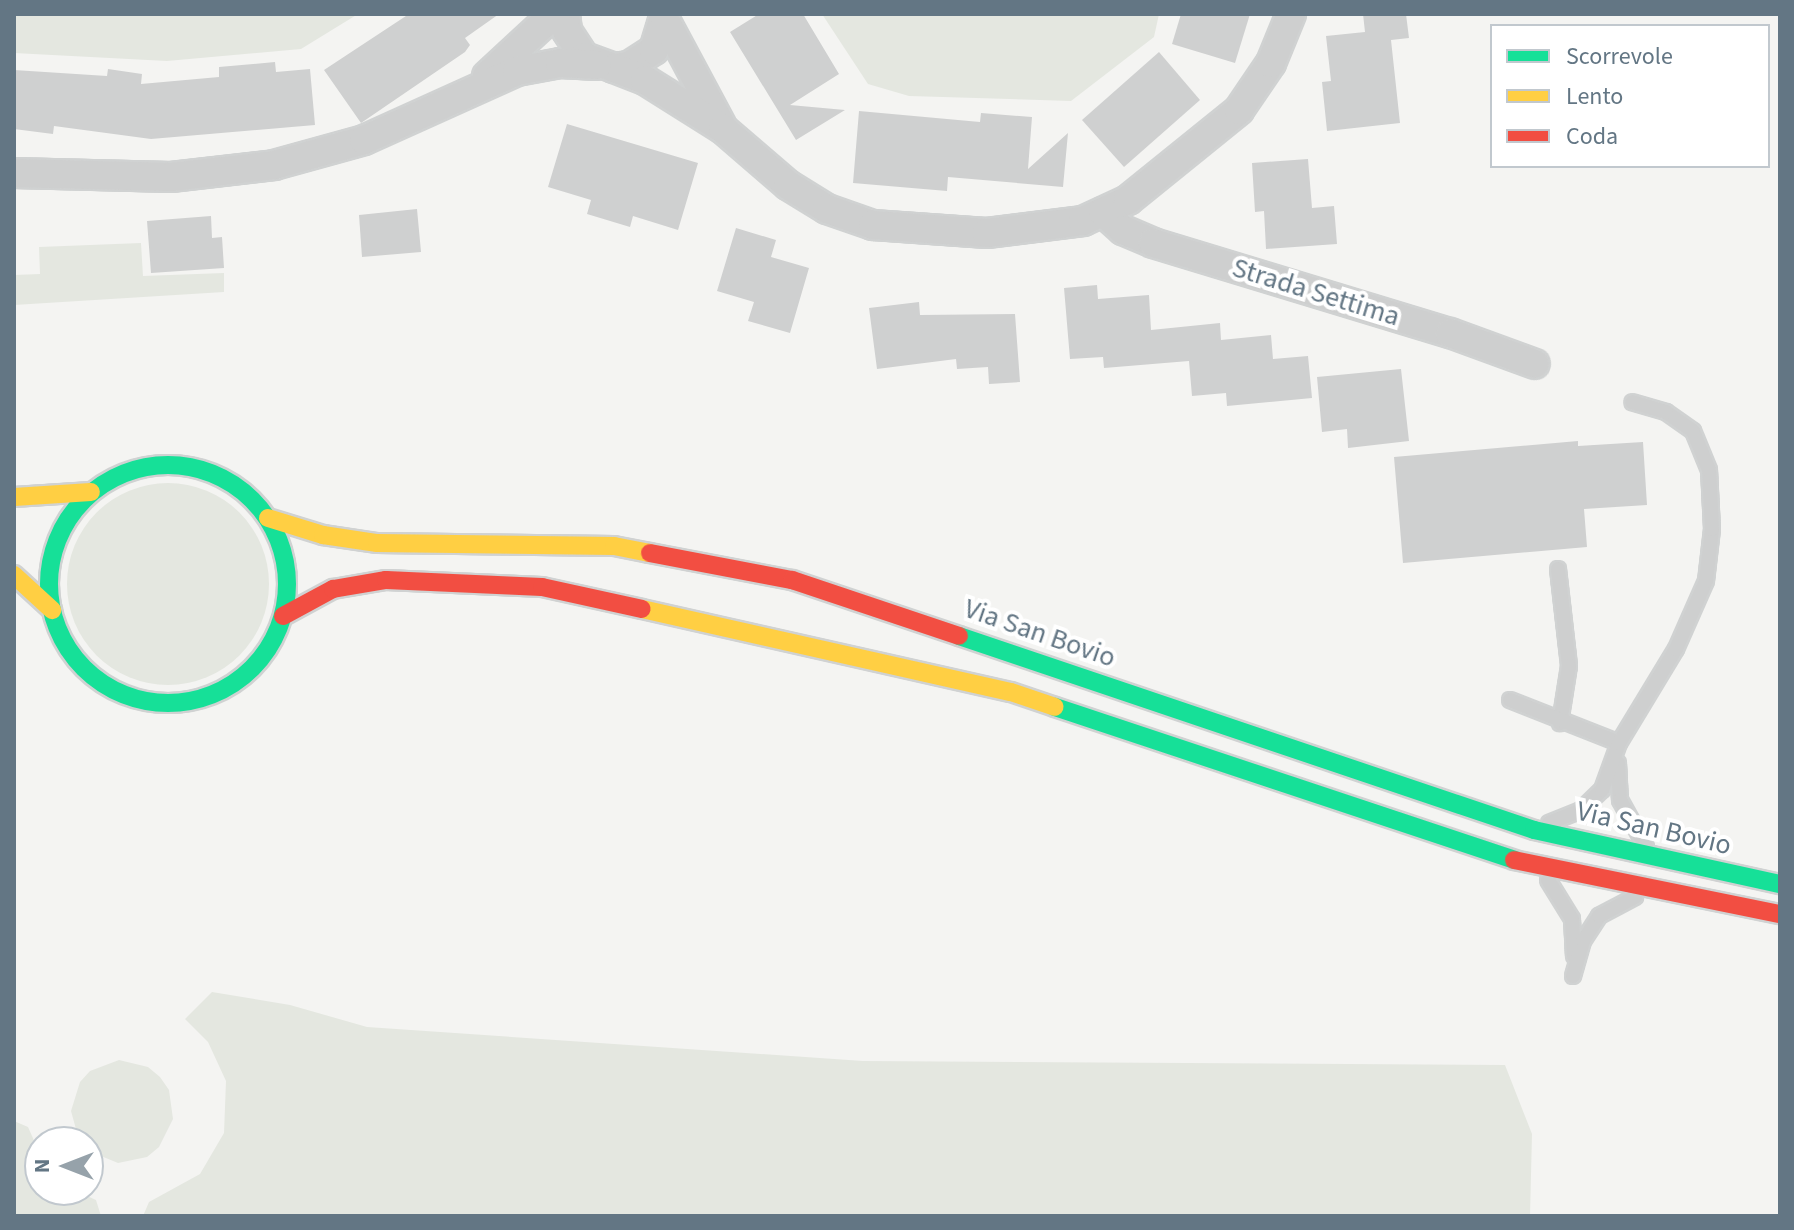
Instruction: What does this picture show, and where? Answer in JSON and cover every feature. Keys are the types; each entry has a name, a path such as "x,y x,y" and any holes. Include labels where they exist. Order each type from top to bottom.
{"main road":[{"name":"Via San Bovio","path":"268,518 287,574 283,616 268,650 246,674 219,692 173,704 126,696 88,673 64,642 52,610 49,584 58,537 91,492 131,470 186,465 225,479 268,518 323,535 377,543 614,546 792,580 1534,830 1780,884"},
{"name":"Via San Bovio","path":"14,497 91,492"},
{"name":"Via San Bovio","path":"14,575 52,610"},
{"name":"Via San Bovio","path":"283,616 333,589 386,580 542,587 1011,692 1534,867 1780,914"}],"street":[{"path":"478,85 554,14"},
{"path":"565,14 573,45 606,66 645,80 723,129 788,185 827,209 873,225 987,233 1043,229 1103,212 1128,200 1239,110 1271,63 1291,14"},
{"path":"14,173 171,177 274,165 364,140 478,85 560,63 629,66 654,50 665,18"},
{"path":"665,18 723,129"},
{"name":"Strada Settima","path":"1103,212 1123,230 1153,243 1450,333 1535,364"}],"lane":[{"path":"1534,830 1592,802 1610,775 1619,743 1676,649 1706,581 1712,529 1709,470 1693,431 1666,412 1632,402"},
{"path":"1558,569 1569,666 1560,723"},
{"path":"1510,700 1560,723 1619,743"},
{"path":"1619,743 1620,800 1651,856"},
{"path":"1534,867 1555,887 1572,919 1573,976 1583,941 1599,916 1614,905 1658,892"}],"shaded area":[{"path":"14,14 358,14 301,49 167,61 14,53"},
{"path":"822,14 1159,14 1154,37 1071,101 909,96 868,84"},
{"path":"141,243 143,276 224,273 224,292 14,305 14,275 40,274 39,247"},
{"path":"168,483 207,490 240,512 262,545 269,584 262,623 240,656 207,678 168,685 129,678 96,656 74,623 67,584 74,545 96,512 129,490"},
{"path":"212,992 290,1005 367,1027 863,1061 1505,1065 1532,1134 1530,1216 143,1216 149,1202 200,1174 224,1133 226,1081 208,1042 185,1019"},
{"path":"119,1060 148,1067 169,1090 173,1119 159,1147 147,1157 118,1163 104,1157 104,1126 75,1126 71,1111 80,1082 90,1071"},
{"path":"14,1121 26,1126 24,1206 98,1206 101,1216 14,1216"}],"building":[{"path":"409,14 499,14 465,38 470,45 465,52 361,123 324,70"},
{"path":"759,14 803,14 839,74 790,105 845,110 796,140 730,32"},
{"path":"1181,14 1250,14 1235,63 1172,44"},
{"path":"1363,14 1406,14 1409,38 1391,40 1400,123 1327,131 1322,82 1331,81 1326,36 1365,32"},
{"path":"1159,52 1200,100 1124,167 1082,120"},
{"path":"275,62 276,72 310,69 315,125 151,139 54,126 53,134 14,129 14,70 107,76 108,69 142,74 141,84 219,77 219,67"},
{"path":"859,111 980,122 981,113 1032,117 1028,169 1068,133 1063,187 948,177 947,191 853,183"},
{"path":"567,124 698,163 678,230 633,216 630,227 587,214 591,200 548,187"},
{"path":"1308,159 1312,208 1334,206 1337,244 1266,249 1264,211 1255,212 1252,163"},
{"path":"417,209 421,252 362,257 359,215"},
{"path":"211,216 212,238 222,237 224,268 151,273 147,221"},
{"path":"736,228 776,240 771,257 809,268 790,333 748,321 754,302 717,291"},
{"path":"1097,285 1098,299 1149,295 1151,330 1220,323 1221,340 1271,335 1273,359 1308,356 1312,398 1227,406 1226,393 1192,396 1189,361 1104,368 1103,357 1070,359 1064,288"},
{"path":"919,302 920,315 1015,314 1020,382 989,384 988,367 957,369 956,359 877,369 869,308"},
{"path":"1401,369 1409,441 1348,448 1347,429 1322,432 1317,377"},
{"path":"1578,441 1578,446 1643,442 1647,505 1584,509 1587,547 1403,563 1394,457"}],"traffic: fast":[{"path":"168,465 191,467 214,474 252,500 278,538 285,561 287,584 285,607 278,630 252,668 214,694 191,701 168,703 145,701 122,694 84,668 58,630 51,607 49,584 51,561 58,538 84,500 122,474 145,467 168,465"},
{"path":"959,636 1534,830 1780,884"},
{"path":"1055,707 1514,860"}],"traffic: slow":[{"path":"14,497 91,492"},
{"path":"268,518 323,535 377,543 614,546 650,553"},
{"path":"14,575 52,610"},
{"path":"642,609 1011,692 1055,707"}],"traffic: jam":[{"path":"650,553 792,580 959,636"},
{"path":"283,616 333,589 386,580 542,587 642,609"},
{"path":"1514,860 1780,914"}]}
